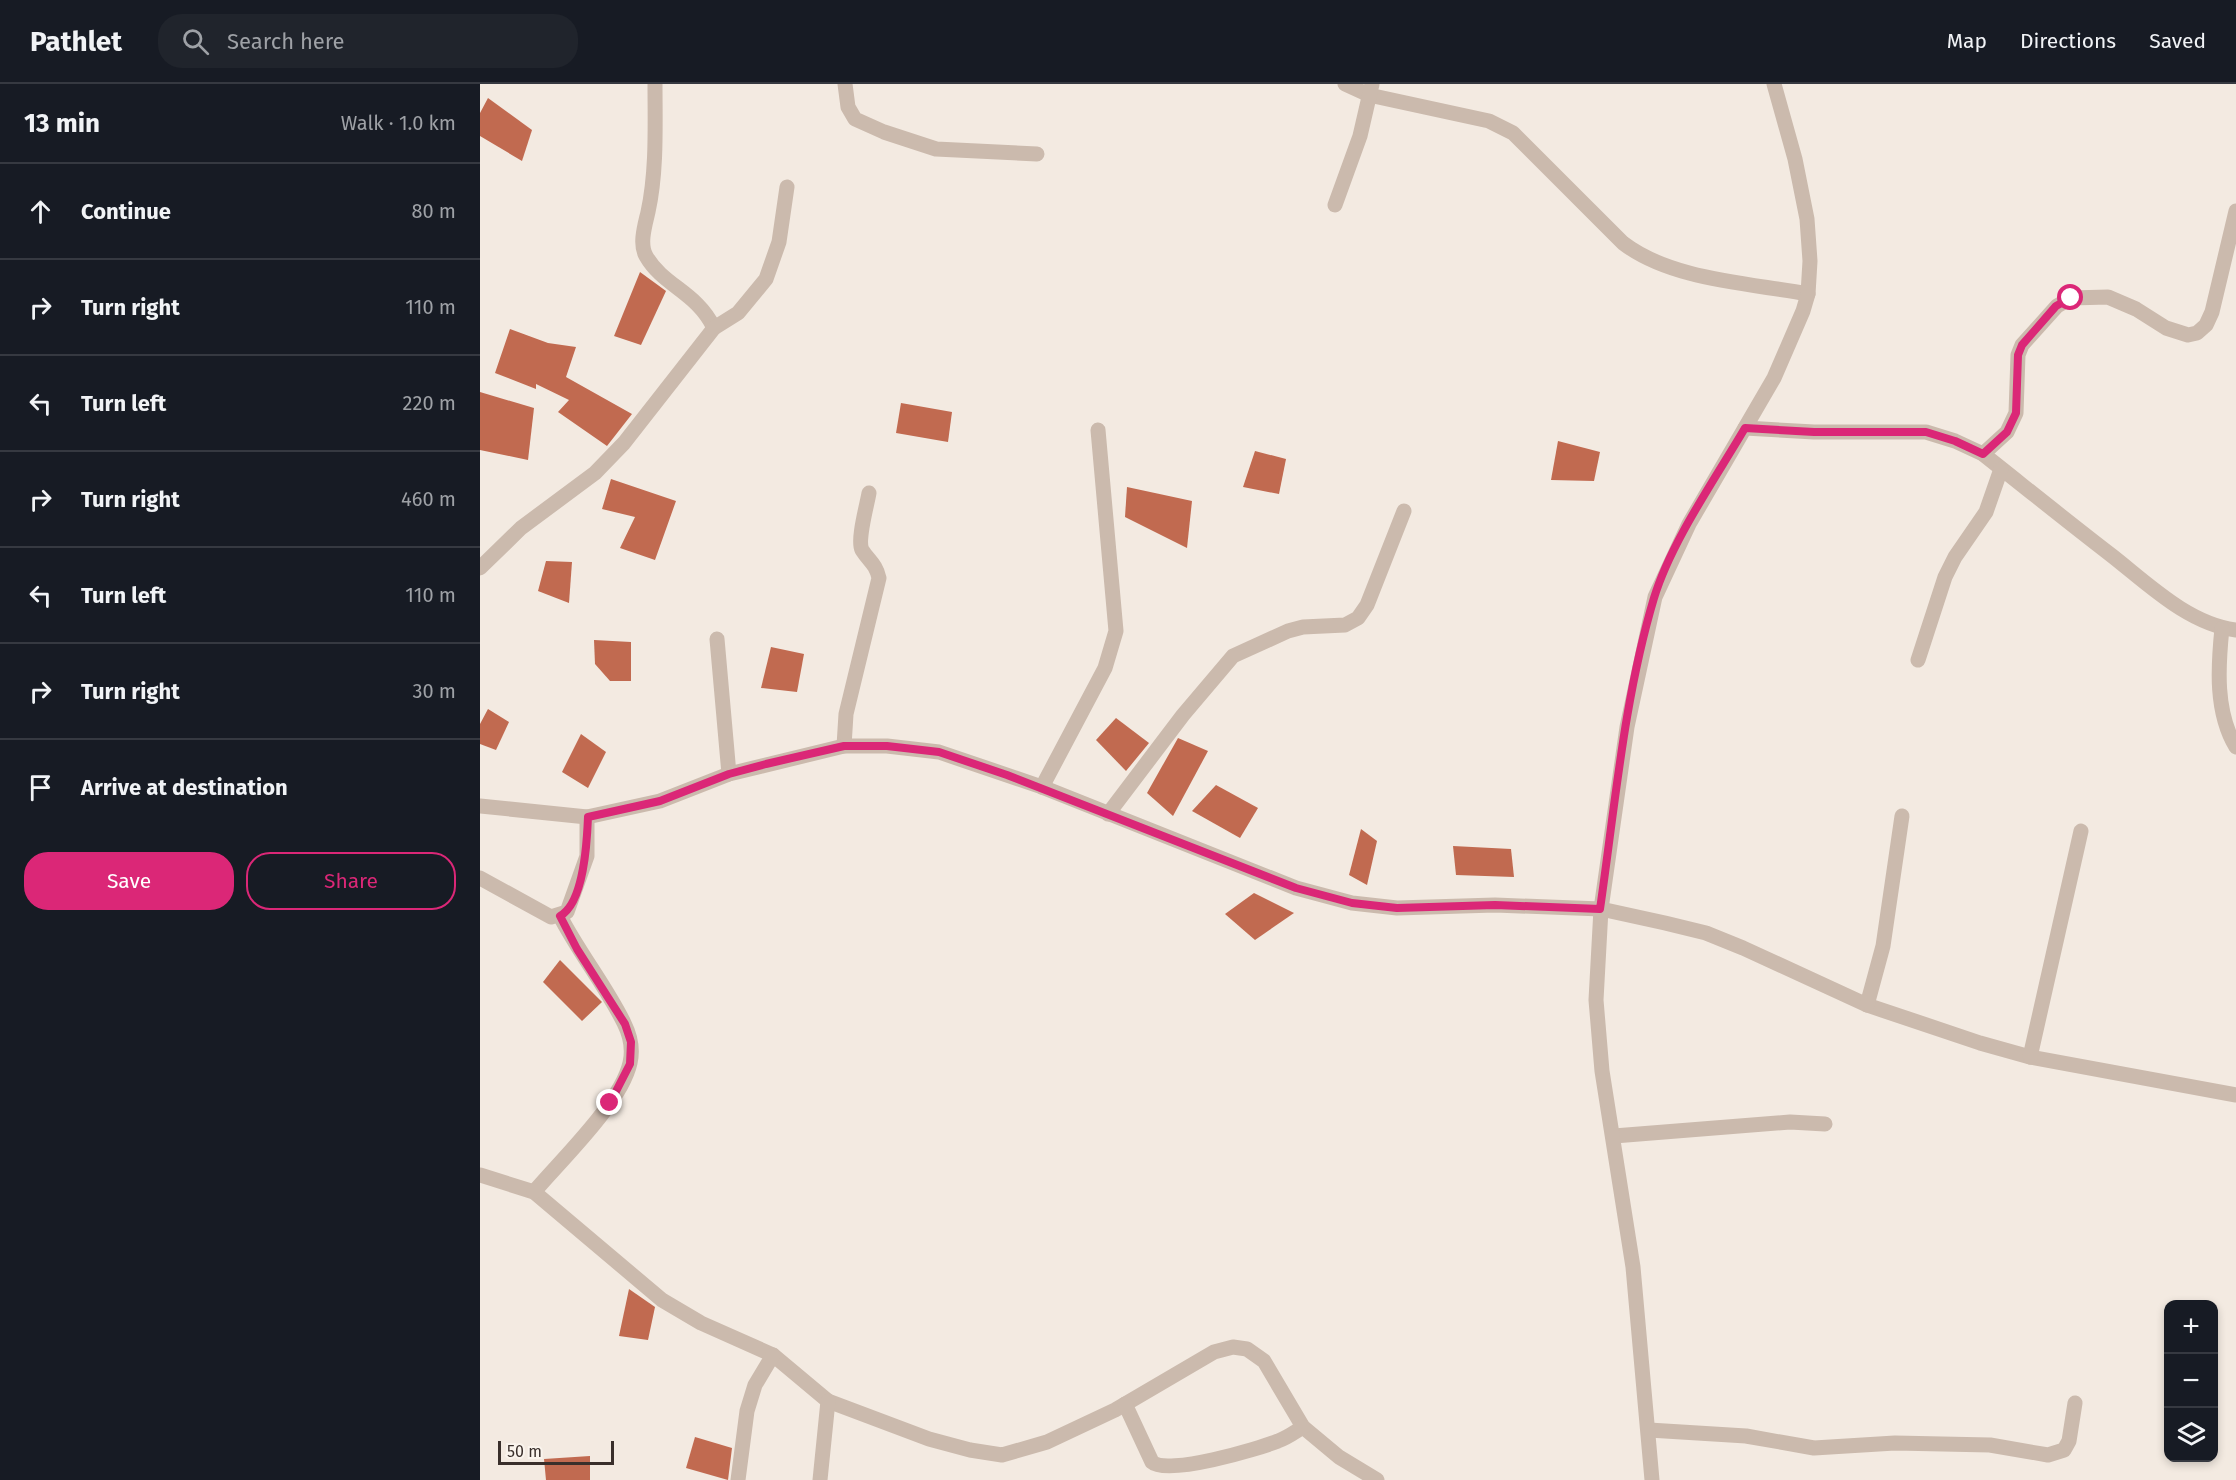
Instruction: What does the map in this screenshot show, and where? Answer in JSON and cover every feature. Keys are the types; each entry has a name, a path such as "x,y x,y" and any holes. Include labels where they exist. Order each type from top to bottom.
{"street":[{"path":"655,84 650,203 643,238 644,254 655,269 706,311 714,328"},
{"path":"845,84 848,107 855,119 884,132 936,149 1037,153"},
{"path":"1345,84 1489,121 1513,133 1623,243 1641,257 1680,271 1808,294"},
{"path":"1652,1480 1633,1267 1602,1071 1596,1000 1600,909 1627,727 1654,597 1689,524 1774,378 1808,294 1810,261 1807,219 1795,159 1774,84"},
{"path":"1335,205 1360,136 1370,89"},
{"path":"480,568 521,528 595,473 617,451 714,328 738,313 766,279 779,242 787,187"},
{"path":"1983,454 2007,432 2016,413 2018,355 2022,345 2040,323 2064,302 2071,298 2091,295 2108,297 2180,334 2197,333 2206,325 2212,312 2236,212"},
{"path":"1745,428 1814,432 1926,432 1955,441 1983,454 2162,595 2195,617 2229,629 2219,683 2228,734 2236,747"},
{"path":"1042,787 1105,668 1116,631 1098,430"},
{"path":"1918,660 1954,557 1986,512 2001,469"},
{"path":"844,746 846,714 879,578 877,567 862,549 860,539 869,493"},
{"path":"1107,814 1183,715 1233,656 1303,627 1345,625 1358,618 1367,605 1404,511"},
{"path":"717,639 729,774"},
{"path":"480,806 588,817 660,801 729,774 844,746 887,746 939,752 1042,787 1296,888 1352,903 1397,908 1495,905 1600,909 1706,933 1867,1005 1928,1027 2030,1057 2236,1095"},
{"path":"1867,1005 1883,946 1902,816"},
{"path":"480,878 551,917 560,916 567,912 571,905 586,856 588,817"},
{"path":"2030,1057 2081,831"},
{"path":"534,1192 610,1103 630,1064 631,1042 625,1024 577,949 560,916"},
{"path":"1614,1136 1790,1122 1825,1124"},
{"path":"480,1175 534,1192 662,1300 701,1323 773,1355 828,1401 929,1439 970,1450 1002,1455 1047,1442 1125,1404 1214,1352 1233,1347 1247,1349 1264,1361 1303,1427 1339,1456 1377,1480"},
{"path":"738,1480 747,1411 755,1385 773,1355"},
{"path":"820,1480 828,1401"},
{"path":"1649,1430 1746,1436 1814,1448 1895,1443 1957,1444 1990,1445 2048,1455 2064,1450 2069,1441 2075,1403"},
{"path":"1125,1404 1152,1462 1163,1467 1232,1456 1280,1441 1303,1427"}],"building":[{"path":"488,98 532,130 522,161 480,136 480,113"},
{"path":"640,272 666,291 641,345 614,336"},
{"path":"510,329 548,343 576,347 566,377 632,414 607,446 558,412 569,400 536,384 536,389 495,373"},
{"path":"480,392 534,408 528,460 480,450"},
{"path":"901,403 952,412 948,442 896,433"},
{"path":"1558,441 1600,452 1594,481 1551,480"},
{"path":"1255,451 1286,459 1279,494 1243,487"},
{"path":"611,479 676,501 655,560 620,548 635,517 602,509"},
{"path":"1127,487 1192,501 1187,548 1125,517"},
{"path":"546,561 572,562 569,603 538,591"},
{"path":"594,640 631,642 631,681 610,681 595,664"},
{"path":"771,647 804,654 797,692 761,688"},
{"path":"488,709 509,722 496,750 480,744 480,724"},
{"path":"1116,718 1149,743 1126,771 1096,740"},
{"path":"581,734 606,752 588,788 562,772"},
{"path":"1178,738 1208,751 1173,816 1147,793"},
{"path":"1216,785 1258,808 1240,838 1192,811"},
{"path":"1361,829 1377,841 1367,885 1349,875"},
{"path":"1453,846 1511,849 1514,877 1456,875"},
{"path":"1254,893 1294,913 1255,940 1225,914"},
{"path":"560,960 602,1002 582,1021 543,982"},
{"path":"629,1289 655,1307 648,1340 619,1336"},
{"path":"695,1437 732,1448 728,1480 686,1468"},
{"path":"590,1456 590,1480 546,1480 544,1459"}],"route":[{"path":"610,1103 630,1064 631,1042 625,1024 577,949 560,916 567,912 571,905 586,856 588,817 660,801 729,774 844,746 887,746 939,752 1042,787 1194,850 1296,888 1352,903 1397,908 1495,905 1600,909 1627,727 1654,597 1689,524 1745,428 1814,432 1926,432 1955,441 1983,454 2007,432 2016,413 2018,355 2022,345 2056,306 2071,298"}]}
